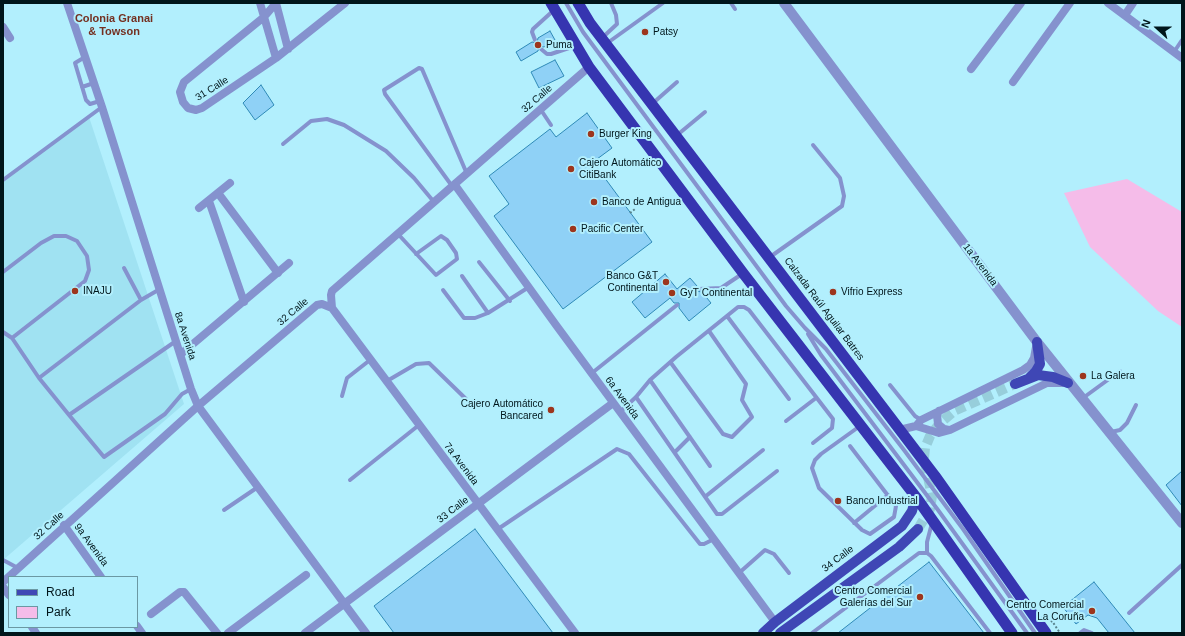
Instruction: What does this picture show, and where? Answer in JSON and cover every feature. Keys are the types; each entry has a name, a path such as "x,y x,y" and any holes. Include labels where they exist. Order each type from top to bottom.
{"highway":[{"name":"Calzada Raúl Aguilar Batres","path":"580,4 604,41 935,476 1046,633"},
{"path":"551,5 589,67 743,273 916,498 1012,633"}],"main road":[{"path":"1030,377 1040,364 1036,342"},
{"path":"1015,384 1030,377 1046,375 1068,383"},
{"name":"34 Calle","path":"763,633 775,622 902,526 912,511 916,498"},
{"path":"780,633 899,548 918,529"}],"street":[{"name":"8a Avenida","path":"66,3 101,104 191,389 198,406 366,633"},
{"path":"260,3 276,58"},
{"path":"276,3 288,49"},
{"name":"31 Calle","path":"276,3 264,17 184,82 181,87 181,97 188,108 196,110 202,108 276,58 346,3"},
{"name":"1a Avenida","path":"784,3 1036,342 1182,523"},
{"path":"971,69 1021,3"},
{"path":"1013,82 1070,3"},
{"path":"1108,3 1182,58"},
{"path":"1125,15 1133,3"},
{"path":"3,26 10,38"},
{"name":"32 Calle","path":"332,308 332,291 589,67"},
{"path":"198,208 209,201 230,183"},
{"name":"6a Avenida","path":"454,185 775,622"},
{"path":"218,193 278,273"},
{"path":"209,201 244,302"},
{"path":"181,354 289,264"},
{"name":"32 Calle","path":"9,576 198,406 317,305 325,304 332,308"},
{"name":"7a Avenida","path":"332,308 575,633"},
{"path":"899,430 918,423 939,411 1023,370 1030,365 1034,358 1036,342"},
{"path":"918,423 939,433 950,430 1047,383 1068,383"},
{"name":"33 Calle","path":"305,633 613,403"},
{"path":"939,411 937,420 938,424 944,429 950,430"},
{"name":"9a Avenida","path":"64,526 100,576"},
{"path":"228,633 306,575"},
{"path":"151,614 180,592 184,592 217,633"}],"lane":[{"path":"566,3 583,32 786,306 826,349 904,450 963,529 1035,633"},
{"path":"604,41 617,24 616,15 611,3"},
{"path":"604,41 663,3"},
{"path":"731,3 735,9"},
{"path":"535,40 532,32 533,29 551,5"},
{"path":"1174,52 1182,40"},
{"path":"541,49 547,54 551,54 576,46"},
{"path":"85,57 75,63 82,87 88,103 101,104"},
{"path":"454,185 385,94 384,90 419,68 422,69 467,174"},
{"path":"652,104 677,82"},
{"path":"82,87 94,83"},
{"path":"3,180 101,104"},
{"path":"541,110 551,125"},
{"path":"676,136 705,112"},
{"path":"283,144 312,121 327,119 344,125 386,151 414,178 434,202"},
{"path":"770,258 842,206 844,196 840,178 813,145"},
{"path":"398,234 416,254 436,275 457,259 456,253 447,240 442,236 416,254"},
{"path":"3,272 41,243 54,236 66,236 77,241 87,256 89,270 85,281 12,338"},
{"path":"479,262 510,301"},
{"path":"124,268 141,300"},
{"path":"699,289 721,288 743,273"},
{"path":"462,276 488,313"},
{"path":"443,290 464,318 475,318 510,301 529,287"},
{"path":"39,378 141,300 160,289"},
{"path":"591,373 677,305"},
{"path":"620,412 636,397 650,380 738,307 744,306 749,310 833,419 832,428 813,443"},
{"path":"727,316 789,399"},
{"path":"805,328 821,355 938,510 1027,633"},
{"path":"671,363 723,434 732,437 752,417 742,400 746,384 709,331"},
{"path":"3,332 12,338 39,378 104,457 165,414 182,394 191,389"},
{"path":"69,415 176,341"},
{"path":"342,396 347,378 371,360"},
{"path":"387,382 416,364 429,362 466,399"},
{"path":"1081,399 1120,371"},
{"path":"650,380 710,466"},
{"path":"890,385 915,416 918,423"},
{"path":"636,397 706,496 717,514 722,514 777,471"},
{"path":"786,421 816,398"},
{"path":"1109,433 1120,430 1127,423 1136,405"},
{"path":"350,480 419,425"},
{"path":"850,446 896,506 894,517 870,534 862,530 819,488 812,468 815,460 821,454 860,426"},
{"path":"675,452 690,437"},
{"path":"498,529 617,449 630,454 700,544 704,544 714,539"},
{"path":"706,496 763,450"},
{"path":"224,510 258,487"},
{"path":"854,522 888,495"},
{"path":"927,553 926,542 932,521"},
{"path":"739,572 765,550 774,554 789,573"},
{"path":"812,633 919,553 927,553 931,556 990,633"},
{"path":"3,560 18,568"},
{"path":"1129,613 1182,565"},
{"path":"1080,633 1084,630 1092,633"}],"path":[{"path":"630,213 635,209"},
{"path":"1052,621 1060,633"}],"shaded area":[{"name":"INAJU","path":"89,117 184,404 3,560 3,179"}],"green space":[{"path":"1127,179 1182,212 1182,327 1158,311 1090,247 1064,193"}],"building":[{"name":"Puma","path":"550,31 555,40 544,47 539,46 538,51 521,61 516,52 532,42 537,43 538,38"},
{"path":"555,60 564,76 539,88 531,72"},
{"path":"261,85 274,105 255,120 243,103"},
{"name":"Pacific Center","path":"587,113 612,148 593,162 652,242 563,309 494,216 509,204 489,176 550,129 556,137"},
{"name":"GyT Continental","path":"665,274 677,289 690,278 697,286 696,291 702,292 711,303 689,321 679,308 679,303 674,303 670,298 645,318 632,302"},
{"path":"1182,471 1182,506 1166,485"},
{"path":"475,529 553,633 394,633 374,606"},
{"name":"Centro Comercial Galerías del Sur","path":"929,562 984,633 838,633"},
{"name":"Centro Comercial La Coruña","path":"1094,582 1135,633 1109,633 1097,618 1088,615 1076,624 1063,607"}],"tunnel":[{"path":"918,529 930,509 932,496 924,458 925,448 930,436 940,423 954,411 1015,384"}],"place":[{"name":"Patsy","path":"645,32"},
{"name":"Puma","path":"538,45"},
{"name":"Burger King","path":"591,134"},
{"name":"Cajero Automático CitiBank","path":"571,169"},
{"name":"Banco de Antigua","path":"594,202"},
{"name":"Pacific Center","path":"573,229"},
{"name":"Banco G&T Continental","path":"666,282"},
{"name":"INAJU","path":"75,291"},
{"name":"Vifrio Express","path":"833,292"},
{"name":"GyT Continental","path":"672,293"},
{"name":"La Galera","path":"1083,376"},
{"name":"Cajero Automático Bancared","path":"551,410"},
{"name":"Banco Industrial","path":"838,501"},
{"name":"Centro Comercial Galerías del Sur","path":"920,597"},
{"name":"Centro Comercial La Coruña","path":"1092,611"}],"district":[{"name":"Colonia Granai & Towson","path":"114,25"}]}
